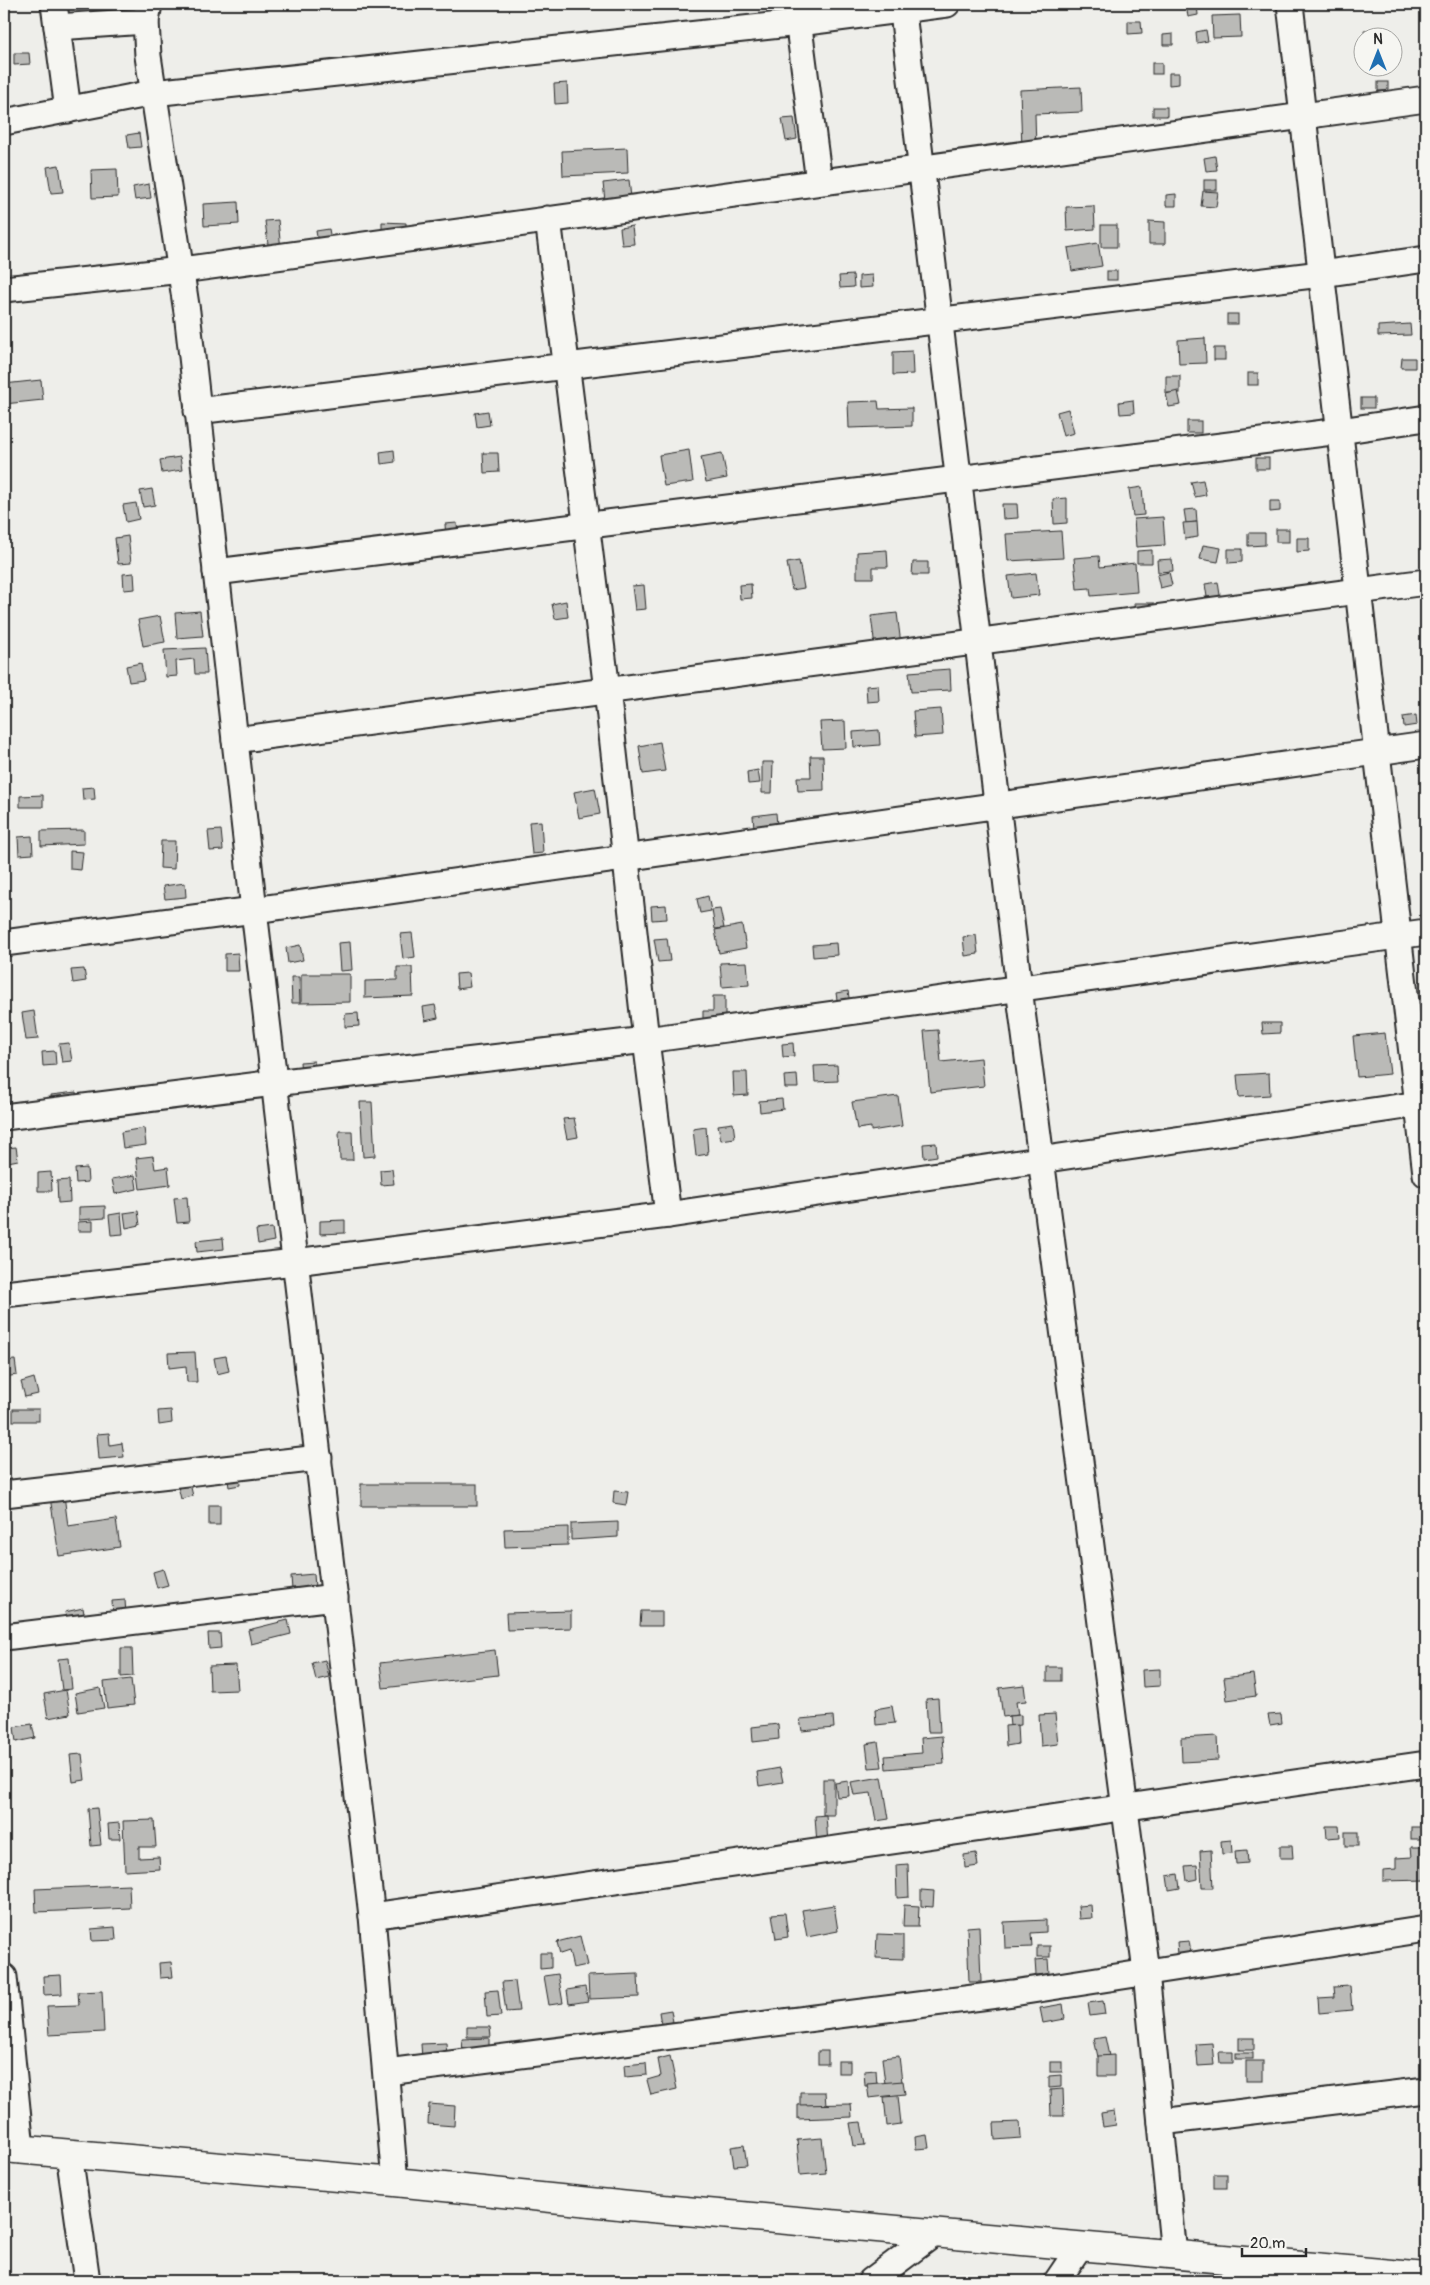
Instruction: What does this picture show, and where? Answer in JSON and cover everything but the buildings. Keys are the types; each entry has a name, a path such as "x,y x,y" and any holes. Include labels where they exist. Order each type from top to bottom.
{"main road":[{"path":"12,2149 395,2182 935,2234 1426,2277"}],"street":[{"path":"4,122 154,93 798,14 947,4"},
{"path":"1290,4 1398,936 1422,1104 1426,1174"},
{"path":"902,7 1019,988 1146,1972 1174,2255"},
{"path":"68,110 56,15 148,12 148,56 182,270 254,910 372,1916 387,2072 395,2182"},
{"path":"798,14 819,182"},
{"path":"4,289 182,270 1302,114 1426,99"},
{"path":"548,219 607,690 646,1040 668,1215"},
{"path":"197,410 1321,274 1426,259"},
{"path":"216,572 1340,431 1426,418"},
{"path":"235,740 1426,582"},
{"path":"4,943 254,910 1426,745"},
{"path":"4,1117 274,1083 646,1040 1426,932"},
{"path":"4,1294 295,1262 668,1215 1422,1104"},
{"path":"4,1494 318,1458"},
{"path":"4,1637 335,1597"},
{"path":"372,1916 1426,1764"},
{"path":"387,2072 1013,1993 1426,1928"},
{"path":"4,1977 12,2149"},
{"path":"1161,2122 1426,2090"},
{"path":"69,2154 88,2281"},
{"path":"871,2281 935,2234"},
{"path":"1057,2281 1080,2246"}]}
